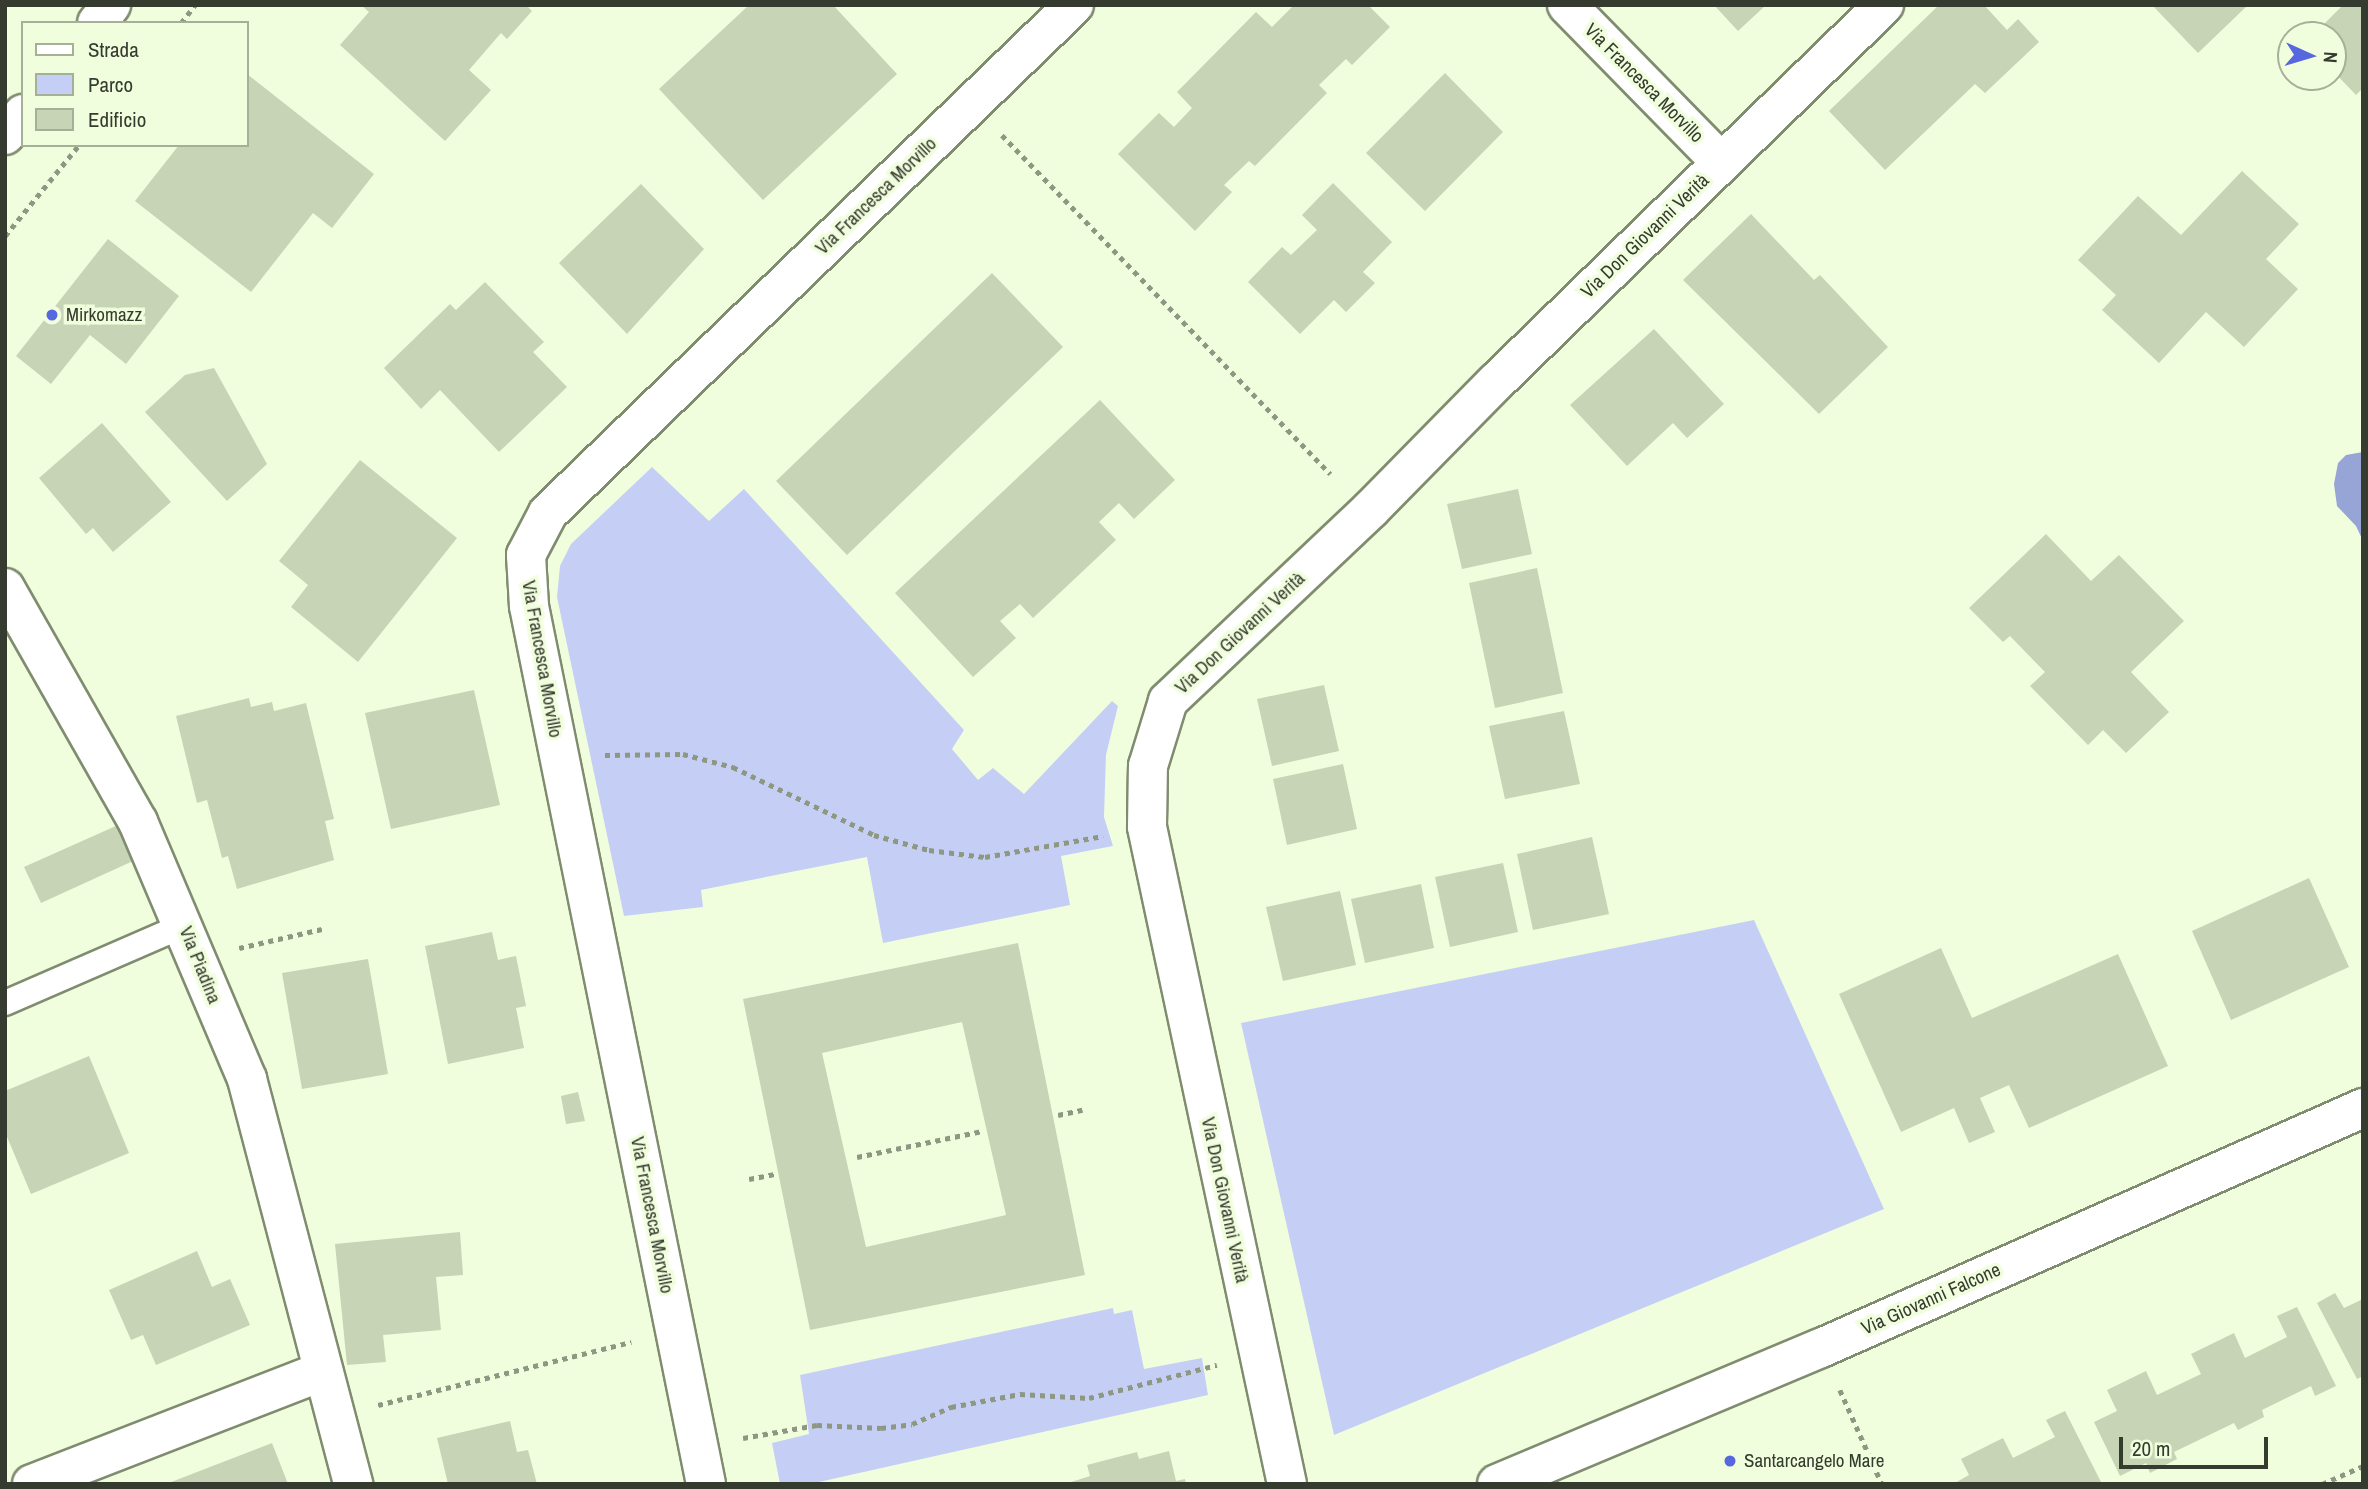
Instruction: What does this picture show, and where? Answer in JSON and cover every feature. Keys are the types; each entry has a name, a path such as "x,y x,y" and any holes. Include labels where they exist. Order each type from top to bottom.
{"street":[{"path":"99,21 111,5"},
{"name":"Via Francesca Morvillo","path":"706,1484 529,606 526,555 548,513 1074,5"},
{"name":"Via Francesca Morvillo","path":"1567,5 1721,162"},
{"name":"Via Don Giovanni Verità","path":"1287,1484 1147,827 1148,766 1168,701 1371,509 1721,162 1884,5"},
{"path":"5,135 21,116"},
{"name":"Via Piadina","path":"5,588 138,822 247,1079 353,1484"},
{"name":"Via Giovanni Falcone","path":"1497,1484 1821,1348 2363,1108"},
{"path":"32,1484 323,1371"}],"lane":[{"path":"5,1003 190,941"}],"path":[{"path":"183,21 195,5"},
{"path":"998,131 1330,474"},
{"path":"5,236 77,147"},
{"path":"599,756 683,754 733,767 874,835 929,850 985,857 1111,834"},
{"path":"190,941 322,929"},
{"path":"1058,1115 1082,1110"},
{"path":"857,1157 982,1131"},
{"path":"749,1179 775,1174"},
{"path":"376,1406 639,1340"},
{"path":"1821,1348 1882,1484"},
{"path":"732,1440 817,1425 881,1428 912,1424 951,1407 1010,1395 1089,1398 1259,1355"},
{"path":"2322,1484 2363,1466"}],"green space":[{"path":"652,467 709,521 744,489 964,730 952,749 978,780 993,768 1024,794 1112,701 1118,706 1106,755 1104,817 1113,846 1061,856 1070,905 883,943 867,857 701,890 703,907 624,916 557,597 560,566 571,544"},
{"path":"1754,920 1884,1209 1334,1435 1241,1023"},
{"path":"1113,1308 1114,1314 1132,1310 1144,1369 1202,1358 1208,1395 810,1484 780,1484 772,1443 809,1434 800,1375"}],"shaded area":[{"path":"2363,452 2363,541 2356,526 2337,506 2334,484 2338,463 2346,455"}],"building":[{"path":"361,5 526,5 532,11 507,39 501,33 469,70 491,90 445,141 340,45 369,12"},
{"path":"749,5 833,5 897,74 763,200 659,89"},
{"path":"1294,5 1368,5 1390,27 1352,65 1346,59 1319,85 1327,93 1255,166 1249,161 1224,185 1232,192 1195,231 1118,154 1159,113 1174,127 1192,108 1177,92 1256,12 1272,27"},
{"path":"1714,5 1766,5 1738,31"},
{"path":"1939,5 1984,5 2007,30 2018,19 2039,42 1985,93 1975,84 1885,170 1829,111"},
{"path":"2152,5 2248,5 2198,53"},
{"path":"2343,5 2363,5 2363,88 2356,95 2347,86 2347,21 2327,21"},
{"path":"1445,73 1503,132 1425,211 1366,153"},
{"path":"248,75 374,174 332,228 313,213 251,292 135,201 177,147 248,147"},
{"path":"2242,171 2299,224 2266,259 2298,289 2244,347 2206,312 2159,363 2102,310 2116,295 2078,260 2138,196 2181,235"},
{"path":"1333,183 1392,242 1363,272 1375,283 1346,312 1334,300 1300,334 1248,282 1282,247 1291,255 1317,230 1302,215"},
{"path":"641,184 704,249 627,334 559,263"},
{"path":"1751,214 1814,280 1820,275 1888,347 1819,414 1683,280"},
{"path":"108,239 179,296 126,364 90,335 51,384 16,356"},
{"path":"992,273 1063,347 847,555 776,481"},
{"path":"485,282 544,342 533,352 567,387 499,452 440,390 421,409 384,368 450,304 456,310"},
{"path":"1654,329 1724,404 1687,438 1673,423 1627,466 1570,405"},
{"path":"214,368 267,464 227,501 145,412 185,375"},
{"path":"1100,400 1175,480 1134,519 1119,503 1099,522 1116,540 1033,618 1020,604 1000,621 1016,638 973,677 895,593"},
{"path":"102,423 171,502 113,552 93,528 86,534 39,478"},
{"path":"360,460 457,538 358,662 291,607 308,585 279,561"},
{"path":"1518,489 1532,554 1462,569 1447,504"},
{"path":"2046,534 2091,581 2119,555 2184,621 2131,672 2169,712 2126,753 2103,730 2088,745 2030,686 2045,672 2010,636 2003,642 1969,608"},
{"path":"1537,568 1563,693 1495,708 1469,583"},
{"path":"1324,685 1339,751 1272,766 1257,699"},
{"path":"474,690 500,805 391,829 365,713"},
{"path":"249,698 251,707 272,702 274,711 306,703 334,819 325,821 334,860 237,889 228,856 222,858 207,800 197,803 176,716"},
{"path":"1564,711 1580,784 1505,799 1489,726"},
{"path":"1343,764 1357,829 1287,845 1273,779"},
{"path":"118,825 133,861 41,903 24,867"},
{"path":"1592,837 1609,914 1533,930 1517,854"},
{"path":"1503,863 1518,932 1450,947 1435,877"},
{"path":"2309,878 2349,967 2231,1020 2192,931"},
{"path":"1421,884 1434,948 1365,963 1351,899"},
{"path":"1340,891 1356,965 1283,981 1266,907"},
{"path":"492,932 498,960 516,956 526,1006 516,1008 524,1048 448,1064 425,946"},
{"path":"1018,943 1085,1275 810,1330 743,999","holes":["962,1022 1006,1215 866,1247 822,1053"]},
{"path":"1941,948 1972,1018 2118,954 2168,1066 2029,1128 2009,1085 1980,1098 1995,1132 1969,1143 1954,1108 1901,1132 1839,994"},
{"path":"368,959 388,1074 302,1089 282,973"},
{"path":"89,1056 129,1153 31,1194 5,1132 5,1091"},
{"path":"578,1092 585,1121 566,1124 561,1096"},
{"path":"460,1232 463,1275 436,1277 441,1330 383,1335 386,1362 347,1365 335,1244"},
{"path":"197,1251 212,1287 230,1279 250,1325 156,1365 143,1335 131,1340 109,1290"},
{"path":"2335,1293 2344,1308 2363,1299 2363,1376 2357,1379 2317,1303"},
{"path":"2297,1307 2336,1386 2315,1396 2311,1386 2262,1410 2264,1417 2238,1430 2234,1423 2174,1452 2177,1459 2150,1473 2146,1463 2120,1476 2094,1422 2117,1411 2107,1390 2146,1371 2157,1395 2201,1374 2191,1354 2234,1333 2245,1358 2287,1337 2277,1316"},
{"path":"2065,1411 2102,1484 1953,1484 1969,1475 1961,1459 2003,1438 2013,1458 2055,1437 2046,1420"},
{"path":"510,1421 517,1452 528,1450 537,1484 448,1484 437,1438"},
{"path":"272,1443 288,1484 166,1484"},
{"path":"1169,1451 1176,1481 1185,1479 1186,1484 1065,1484 1090,1476 1087,1465 1137,1452 1139,1459"}],"place":[{"name":"Mirkomazz","path":"52,315"},
{"name":"Santarcangelo Mare","path":"1730,1461"}]}
